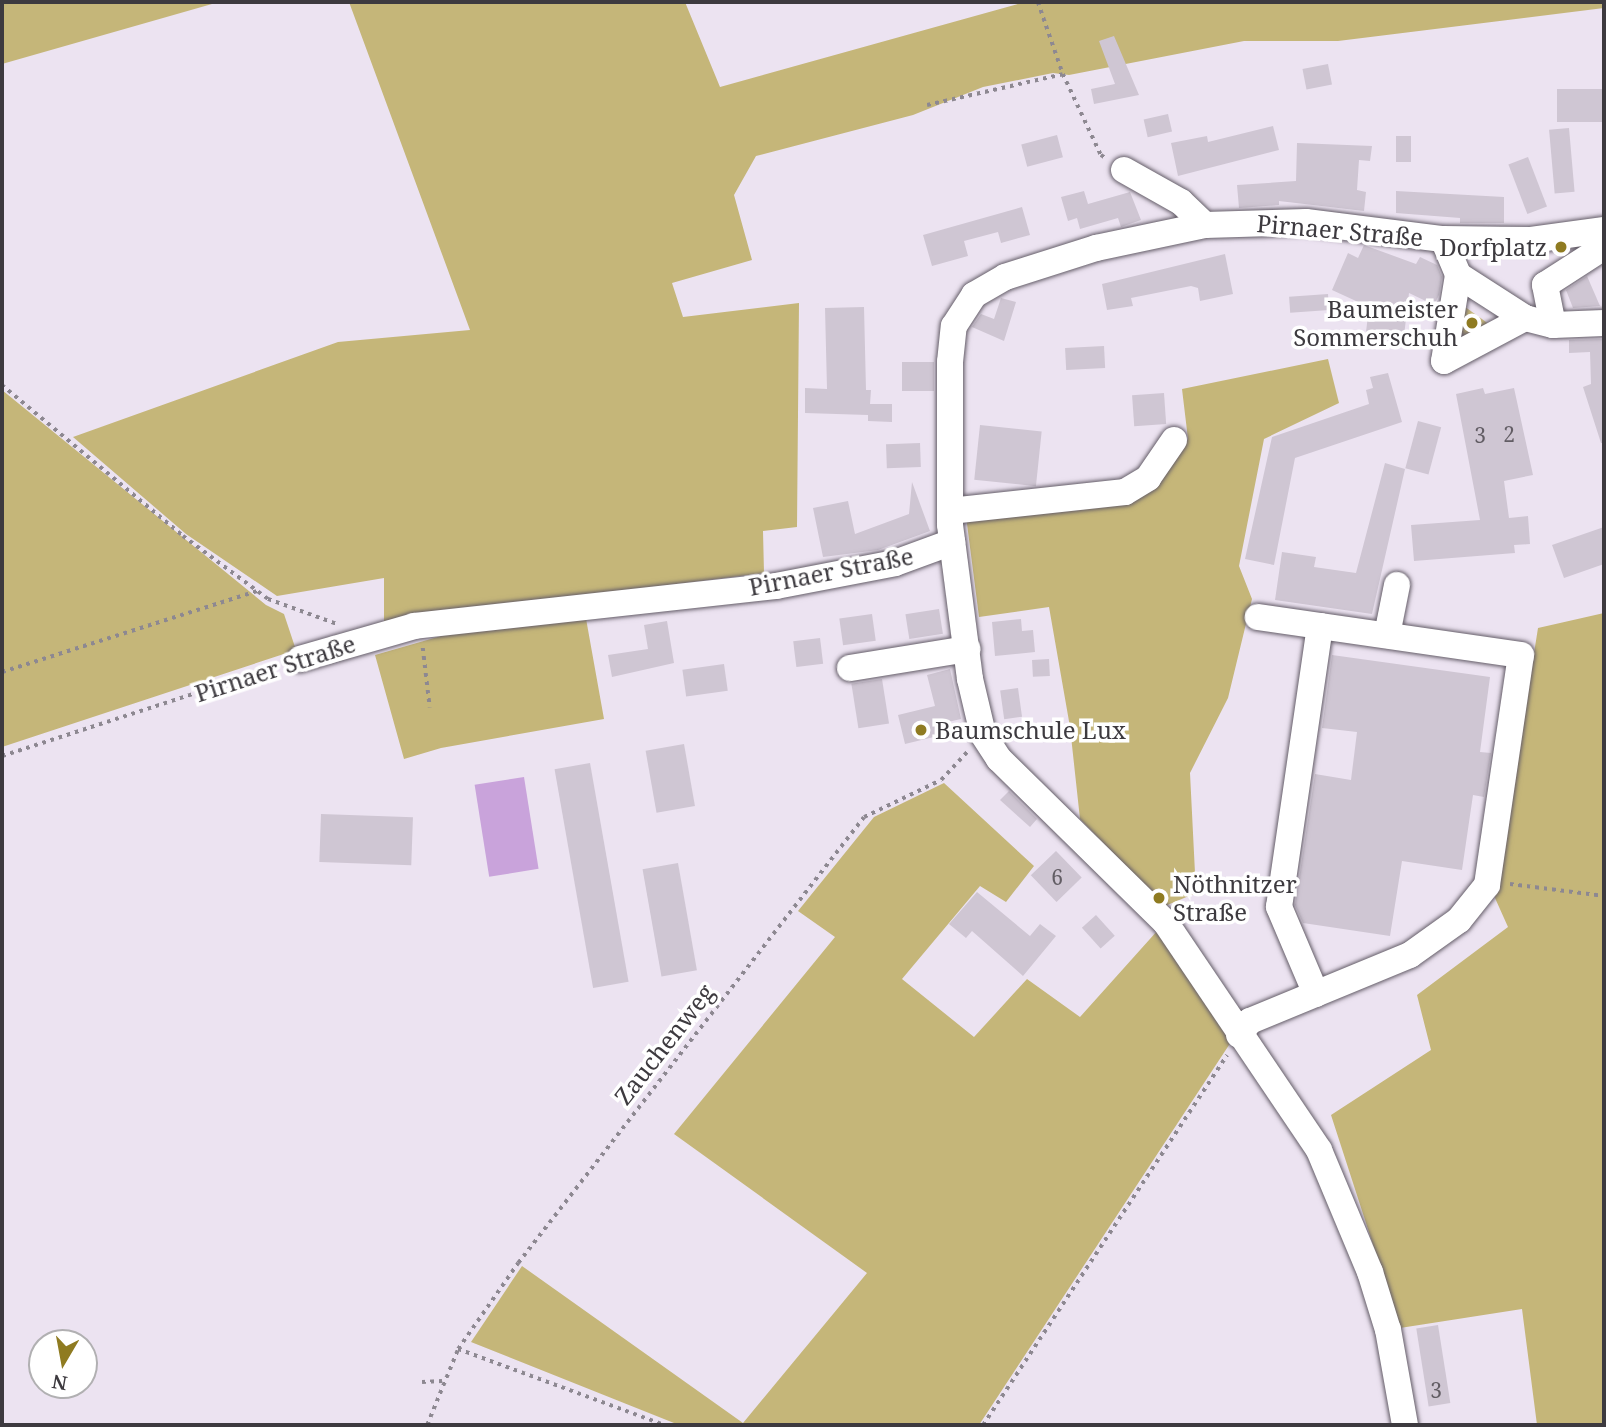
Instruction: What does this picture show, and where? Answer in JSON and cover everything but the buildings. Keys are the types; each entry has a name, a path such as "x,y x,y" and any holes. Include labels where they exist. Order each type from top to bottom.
{"street":[{"path":"1124,170 1181,202 1205,225"},
{"name":"Pirnaer Straße","path":"300,659 420,625 776,586 895,563 952,542 950,362 954,327 974,295 1005,277 1096,248 1205,225 1306,222 1443,239 1531,240 1604,230"},
{"path":"1443,239 1458,275 1444,361 1525,318"},
{"path":"1553,325 1545,285 1604,247"},
{"path":"1458,275 1525,318 1553,325 1604,323"},
{"path":"950,511 1125,492 1148,478 1174,440"},
{"path":"952,542 967,654 984,734 999,759 1166,922 1239,1035 1319,1150 1347,1215 1388,1330 1405,1425"},
{"path":"1387,635 1396,585"},
{"path":"1239,1035 1250,1021 1410,955 1459,920 1487,885 1521,655 1258,617"},
{"path":"1316,994 1279,907 1320,626"},
{"path":"850,668 967,654"},
{"path":"915,670 967,654"}],"path":[{"path":"1038,2 1063,74 1101,155 1124,170"},
{"path":"927,104 1063,74"},
{"path":"2,385 183,536 257,591 292,610 341,625"},
{"path":"2,672 257,591"},
{"path":"420,625 430,708"},
{"name":"Pirnaer Straße","path":"2,756 300,659"},
{"name":"Zauchenweg","path":"427,1425 442,1381 458,1349 613,1139 864,817 941,780 984,734"},
{"path":"1487,885 1545,885 1604,895"},
{"path":"983,1425 1239,1035"},
{"path":"458,1349 665,1425"},
{"path":"422,1382 442,1381"}],"shaded area":[{"path":"2,2 219,2 2,64"},
{"path":"349,2 685,2 720,87 1025,2 1604,2 1604,8 1338,41 1244,41 1069,75 1053,73 983,87 913,115 756,156 734,195 752,260 672,283 683,317 799,303 797,527 763,531 764,573 384,621 384,578 277,596 186,534 73,437 338,342 470,330"},
{"path":"1461,304 1493,327 1466,343 1455,335"},
{"path":"1328,359 1339,403 1264,439 1239,566 1252,599 1228,698 1190,773 1196,893 1165,906 1080,819 1070,727 1049,607 979,617 966,516 1154,490 1188,439 1182,389"},
{"path":"2,390 266,605 284,614 296,650 2,747"},
{"path":"585,613 604,719 441,748 404,759 375,655 455,632"},
{"path":"1604,613 1604,1425 1537,1425 1522,1309 1400,1328 1331,1115 1431,1050 1417,995 1508,927 1495,898 1538,628"},
{"path":"524,777 539,869 489,877 475,785"},
{"path":"944,783 1034,866 1006,902 980,886 902,979 974,1037 1027,979 1080,1017 1158,930 1231,1042 979,1425 679,1425 471,1342 522,1266 743,1423 867,1273 674,1134 835,937 798,911 874,817"}],"place":[{"name":"Dorfplatz","path":"1561,247"},
{"name":"Baumeister Sommerschuh","path":"1472,323"},
{"name":"Baumschule Lux","path":"921,730"},
{"name":"Nöthnitzer Straße","path":"1159,898"}]}
